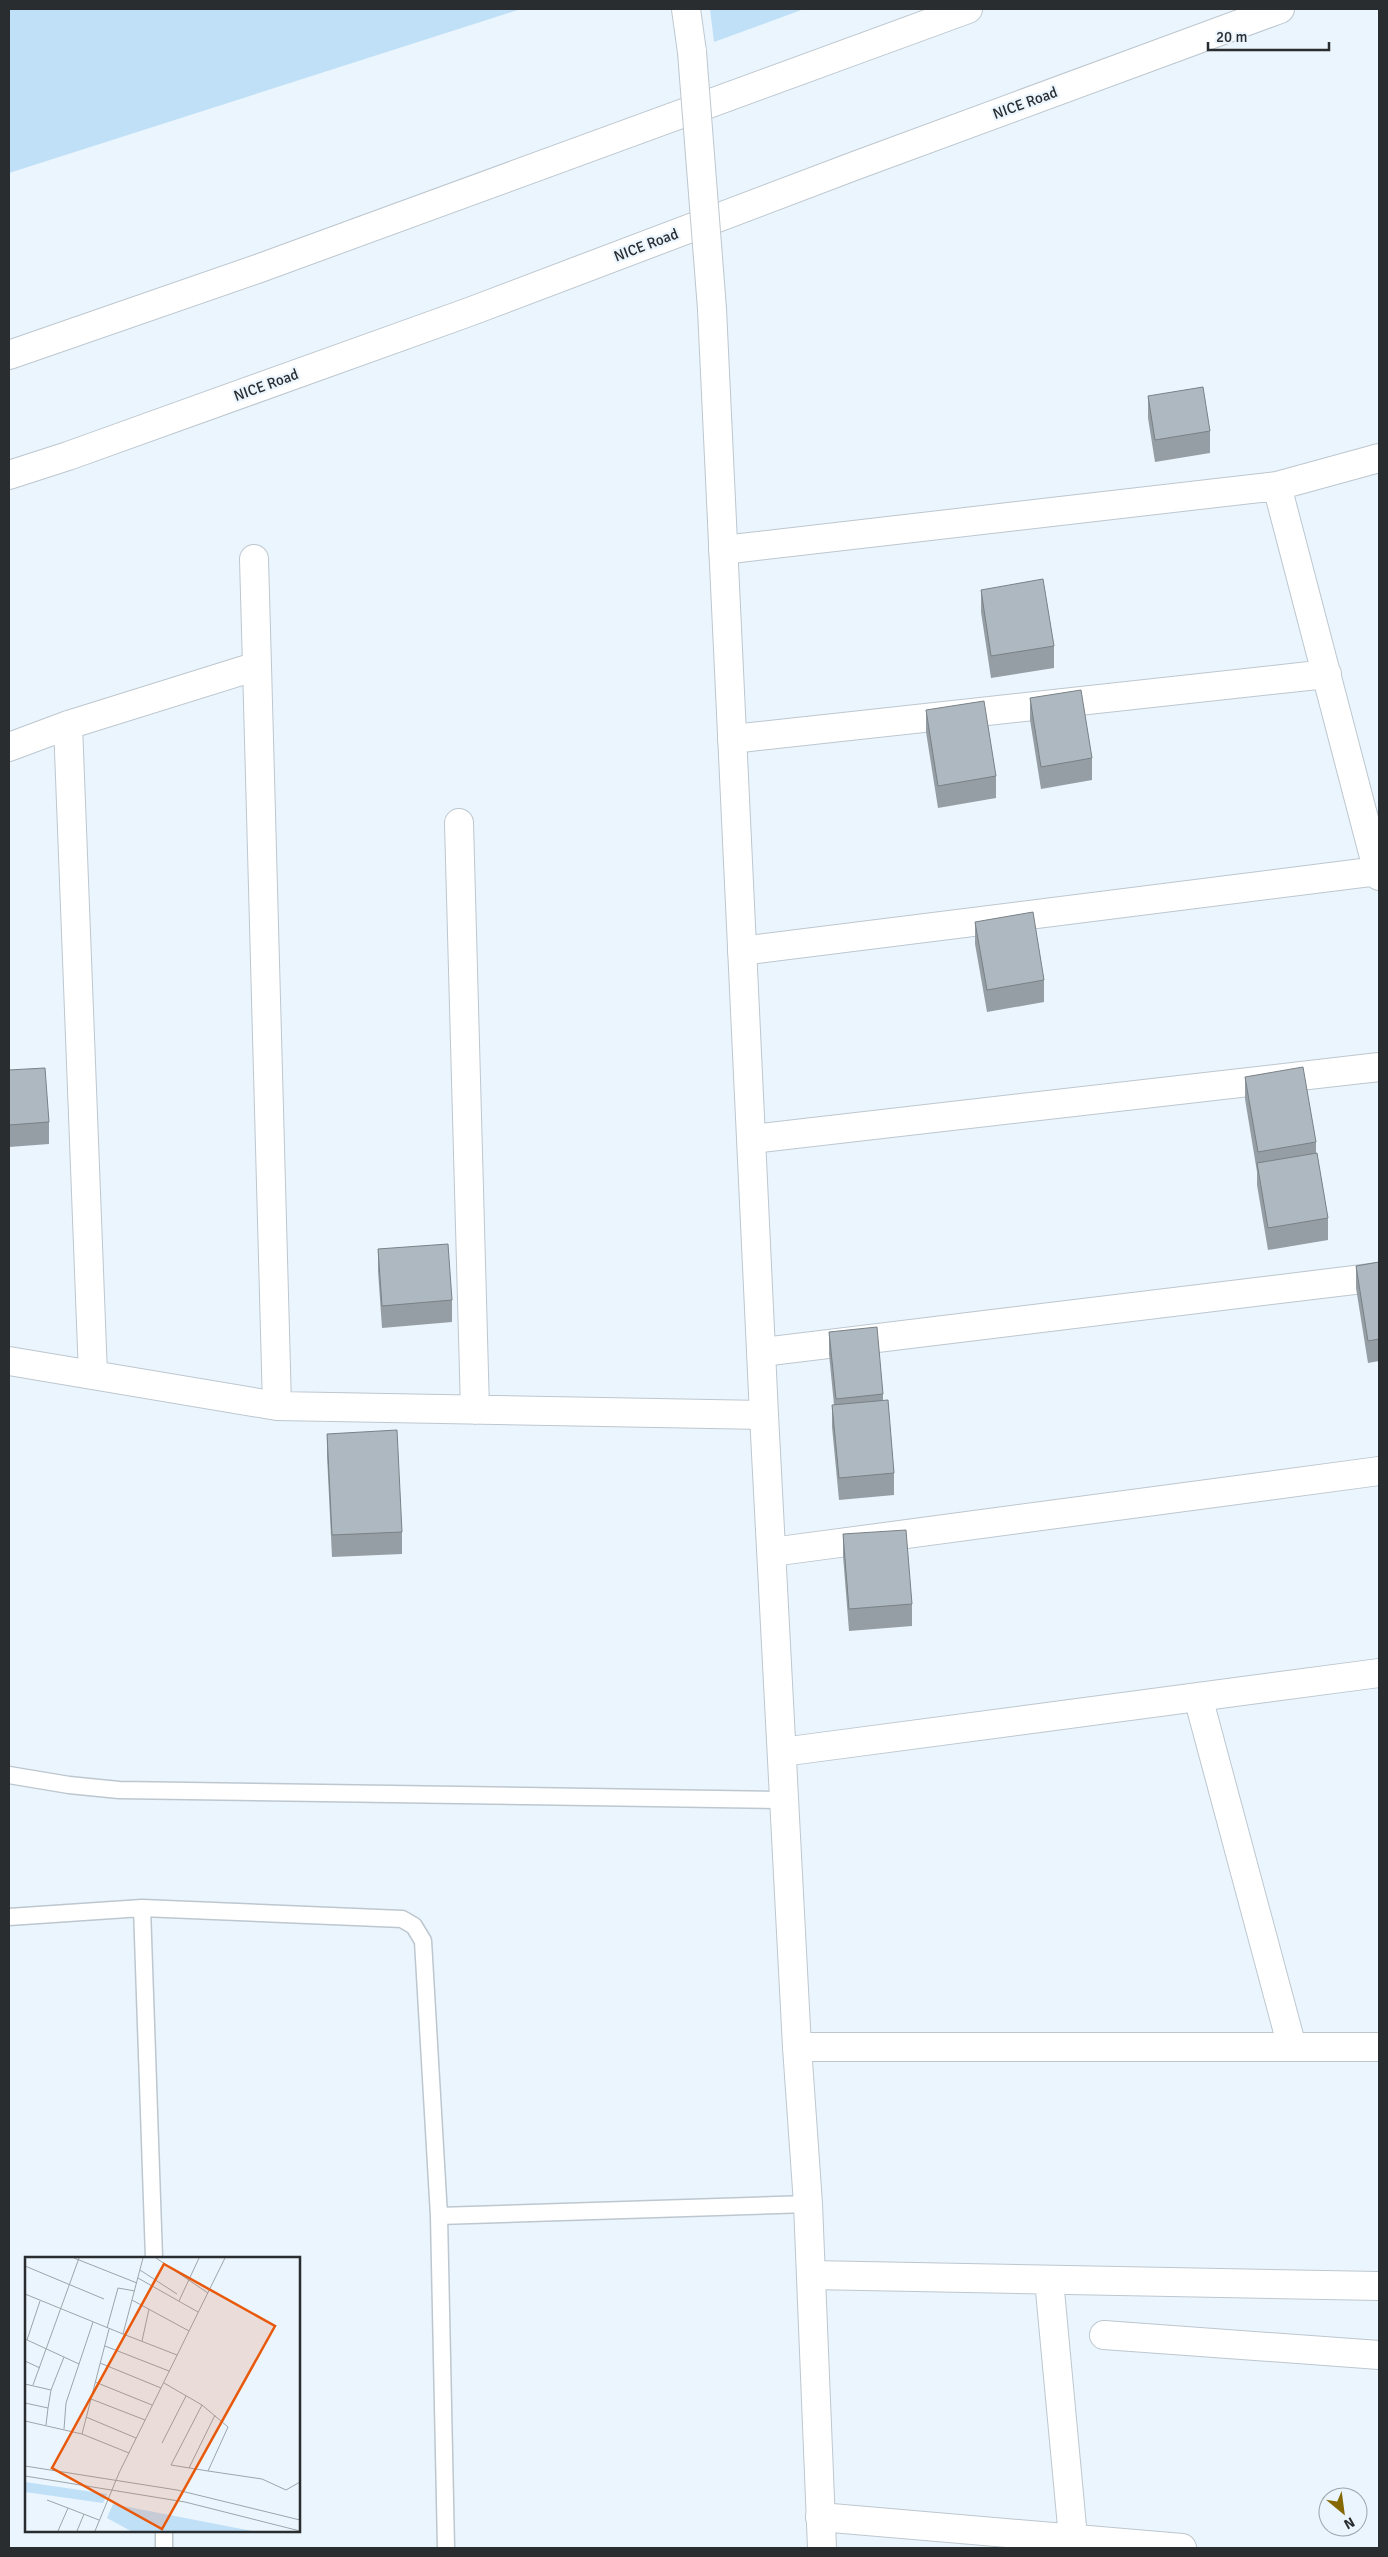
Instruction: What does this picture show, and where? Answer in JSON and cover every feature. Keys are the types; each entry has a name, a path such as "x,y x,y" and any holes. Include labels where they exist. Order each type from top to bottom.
{"main road":[{"path":"686,9 692,52 712,309 764,1415 797,2047 808,2204 822,2548"},
{"path":"9,355 260,268 968,9"},
{"name":"NICE Road","path":"9,475 77,453 468,312 857,165 1280,9"},
{"path":"723,550 1277,486 1379,458"},
{"path":"742,951 1379,873 1277,486"},
{"path":"254,559 276,1406"},
{"path":"9,747 68,725 256,666"},
{"path":"732,739 1327,674"},
{"path":"68,725 93,1375"},
{"path":"459,823 475,1410"},
{"path":"752,1139 1379,1066"},
{"path":"762,1352 1379,1277"},
{"path":"9,1361 276,1406 764,1415"},
{"path":"772,1552 1379,1472"},
{"path":"782,1752 1379,1673"},
{"path":"1198,1697 1292,2047"},
{"path":"797,2047 1379,2046"},
{"path":"811,2275 1379,2286"},
{"path":"1049,2280 1074,2544"},
{"path":"1104,2336 1379,2356"},
{"path":"820,2517 1074,2544 1182,2548"}],"lane":[{"path":"9,1775 69,1785 119,1790 785,1800"},
{"path":"142,1908 154,2257"},
{"path":"9,1917 142,1908 402,1919 414,1926 423,1941 439,2216 446,2548"},
{"path":"439,2216 808,2204"},
{"path":"164,2532 164,2548"}],"shaded area":[{"path":"9,9 521,9 9,173"},
{"path":"710,9 804,9 714,42"}],"building":[{"path":"1203,387 1210,431 1155,440 1148,396"},
{"path":"1043,579 1054,646 991,656 981,590"},
{"path":"1081,690 1092,758 1041,767 1030,698"},
{"path":"984,701 996,776 938,786 926,710"},
{"path":"1033,912 1044,980 987,990 975,922"},
{"path":"1303,1067 1316,1142 1258,1152 1245,1077"},
{"path":"45,1068 49,1122 9,1125 9,1070"},
{"path":"1317,1153 1328,1218 1268,1228 1257,1163"},
{"path":"448,1244 452,1300 382,1306 378,1249"},
{"path":"1379,1262 1379,1339 1368,1341 1356,1266"},
{"path":"877,1327 883,1394 836,1399 829,1332"},
{"path":"888,1400 894,1473 839,1478 832,1405"},
{"path":"397,1430 402,1532 332,1535 327,1434"},
{"path":"906,1530 912,1604 849,1609 843,1534"}]}
